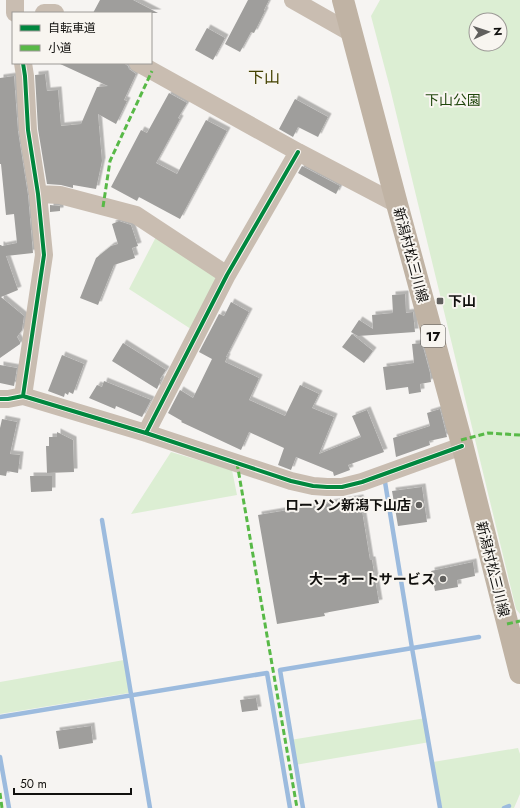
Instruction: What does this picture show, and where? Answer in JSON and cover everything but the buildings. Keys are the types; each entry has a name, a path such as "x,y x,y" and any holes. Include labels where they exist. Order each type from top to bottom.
{"main road":[{"name":"新潟村松三川線","path":"344,0 462,446 520,673"}],"street":[{"path":"15,0 15,12"},
{"path":"293,0 353,34"},
{"path":"23,64 28,130 38,194 44,255 23,396"},
{"path":"140,64 298,152 397,204"},
{"path":"146,433 228,275 298,152"},
{"path":"38,194 60,194 136,215 228,275"},
{"path":"0,399 23,396 146,433 291,481 313,486 342,487 362,482 462,446"}],"green space":[{"name":"下山公園","path":"380,0 520,0 520,614 516,609 390,88 371,16"},
{"path":"157,235 223,276 194,331 129,289"},
{"path":"171,452 232,470 237,495 131,514"},
{"path":"124,660 129,693 0,714 0,682"},
{"path":"426,718 430,742 295,765 290,740"},
{"path":"518,748 520,754 520,794 514,808 442,808 433,762"}],"waterway":[{"path":"385,482 440,808"},
{"path":"102,520 150,808"},
{"path":"303,808 280,670 479,637"},
{"path":"0,717 267,673 290,808"},
{"path":"0,757 9,808"},
{"path":"504,808 509,806"}],"marked path":[{"path":"103,207 110,161 152,71"},
{"path":"461,440 488,433 520,435"},
{"path":"237,463 297,808"},
{"path":"507,624 520,621"},
{"path":"0,793 2,808"}],"cycle path":[{"path":"23,64 28,130 38,194 44,255 23,396"},
{"path":"146,433 227,275 298,152"},
{"path":"0,399 23,396 146,433 291,481 313,486 342,487 362,482 462,446"}],"place":[{"name":"下山","path":"440,301"},
{"name":"ローソン新潟下山店","path":"419,505"},
{"name":"大一オートサービス","path":"443,579"}],"district":[{"name":"下山","path":"264,77"}]}
